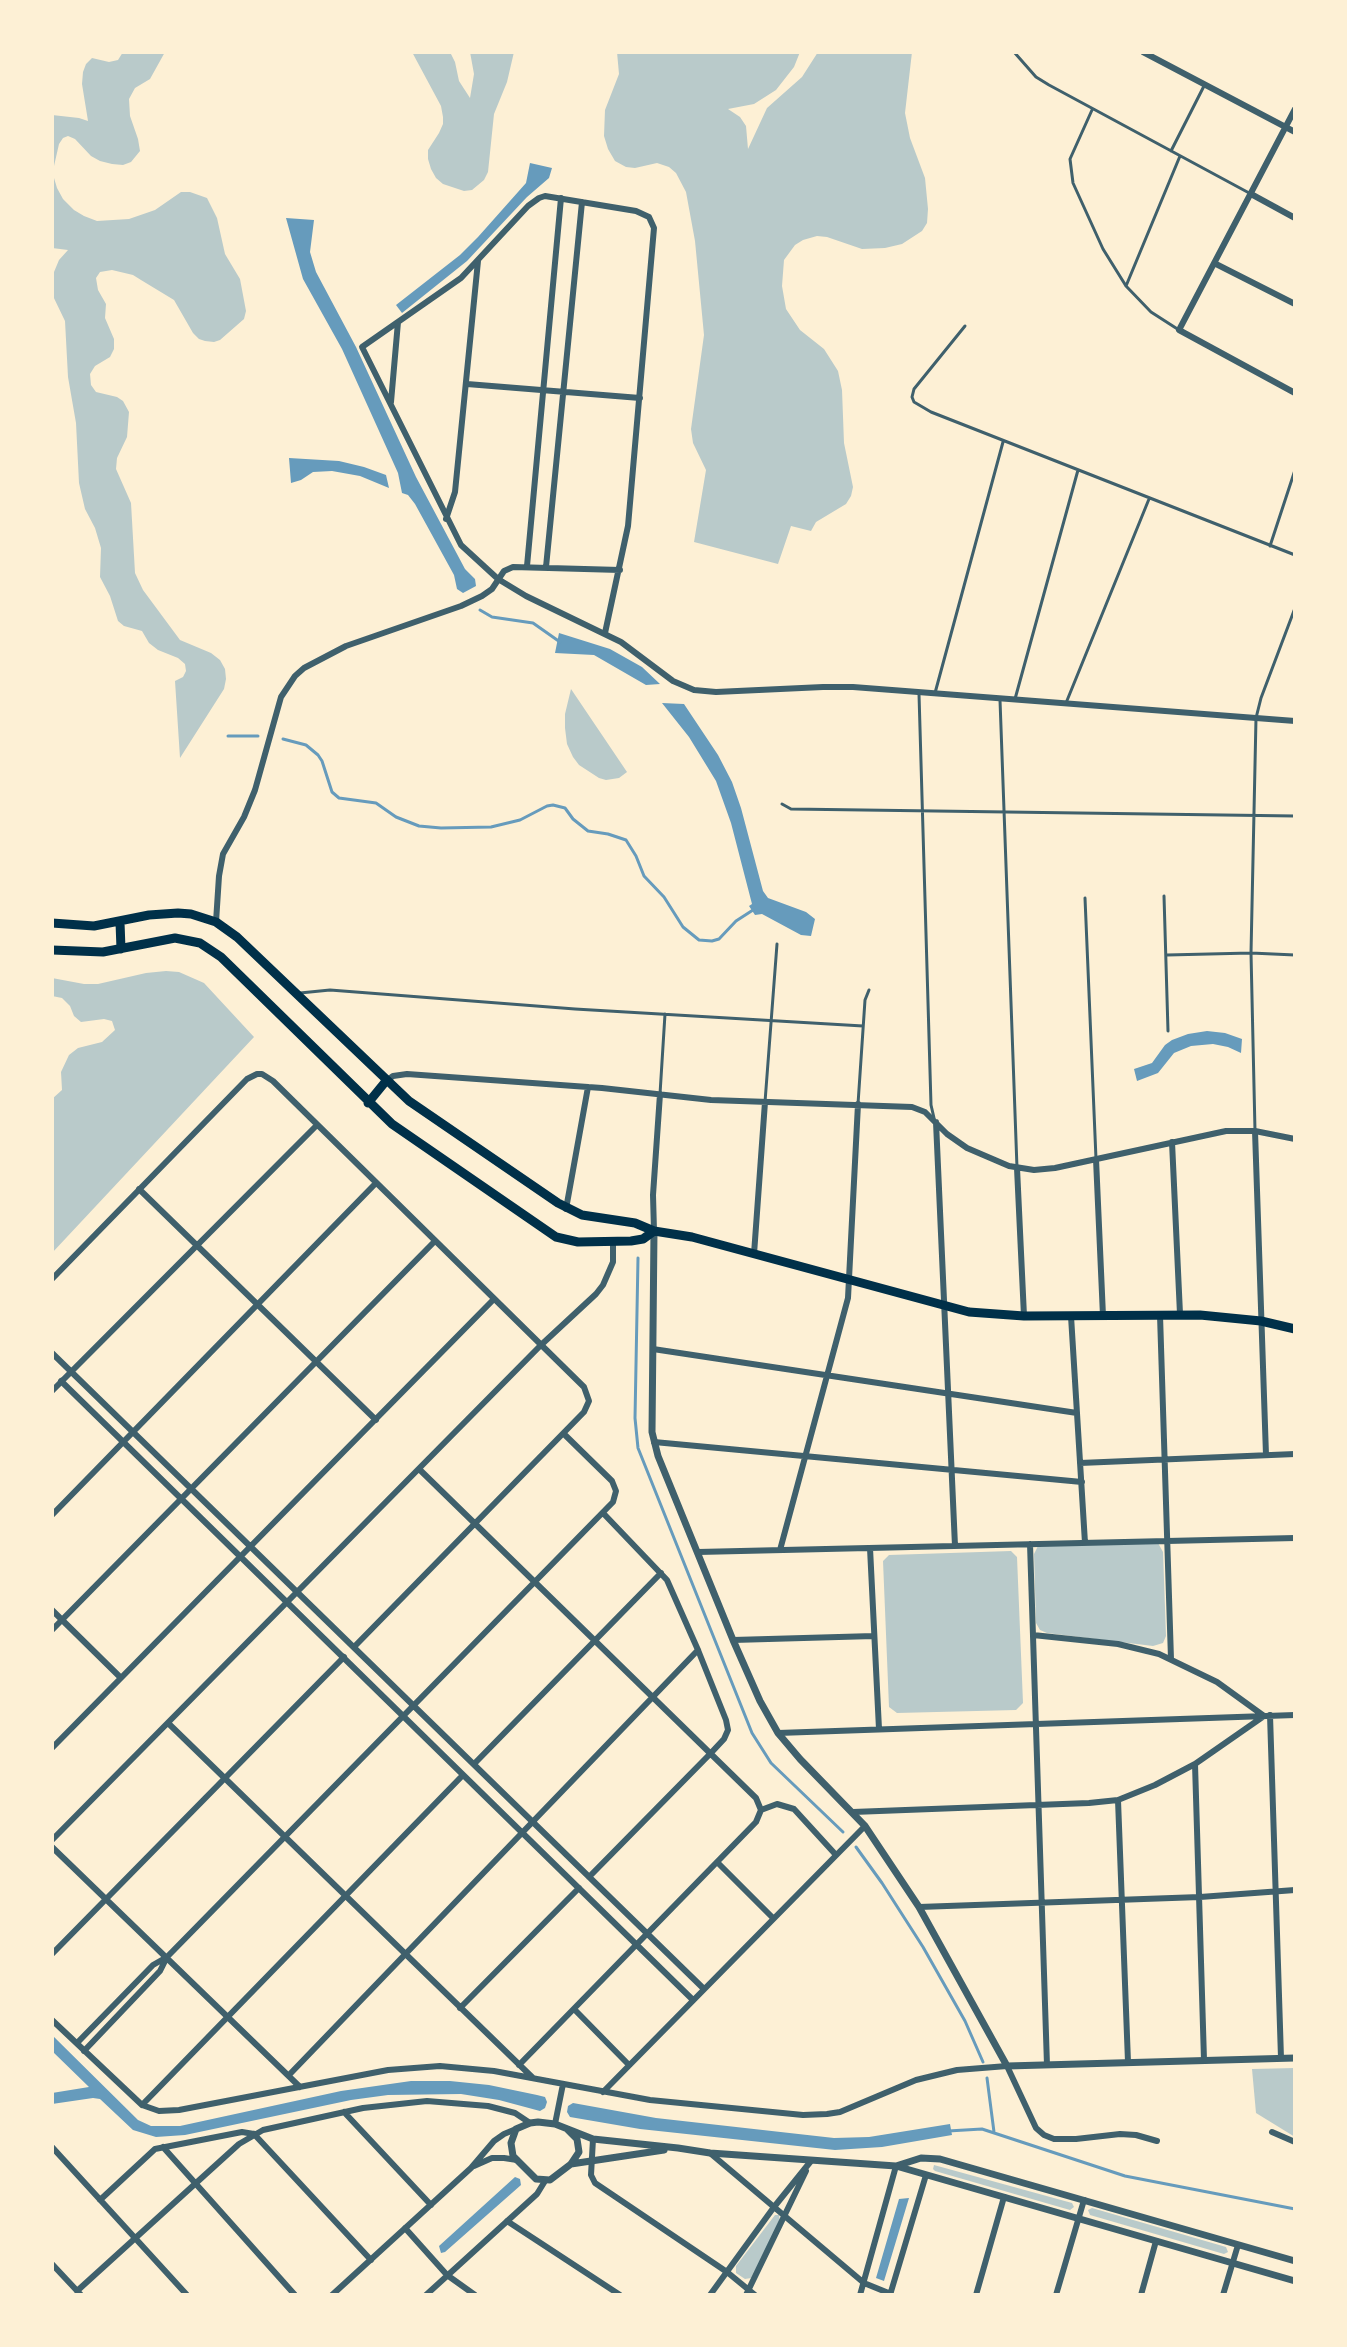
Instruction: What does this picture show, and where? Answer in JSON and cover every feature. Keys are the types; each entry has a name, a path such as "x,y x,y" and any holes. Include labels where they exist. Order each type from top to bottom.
{"main road":[{"path":"52,923 87,926 178,913 216,922 237,937 386,1081 423,1111 566,1209 582,1215 635,1223 654,1231 682,1235 982,1314 1180,1314 1261,1321 1295,1329"},
{"path":"120,922 121,949"},
{"path":"52,950 94,953 175,938 189,939 211,949 368,1103 404,1133 556,1237 570,1242 613,1242 643,1239 654,1231"},
{"path":"368,1103 386,1081"}],"street":[{"path":"1143,52 1295,132"},
{"path":"1295,109 1179,330 1295,393"},
{"path":"1251,194 1295,218"},
{"path":"605,633 628,526 654,236 649,217 636,211 545,196 533,201 461,278 362,347 461,545 498,579 526,596 605,633 634,650 673,681 694,690 716,692 839,687 1295,721"},
{"path":"527,566 561,198"},
{"path":"546,567 582,202"},
{"path":"446,519 455,492 478,261"},
{"path":"1214,263 1295,304"},
{"path":"391,405 398,322"},
{"path":"467,384 640,398"},
{"path":"216,922 223,854 250,804 281,697 295,676 338,649 478,599 492,589 508,569 527,566 620,570"},
{"path":"52,1279 247,1079 257,1074 268,1077 584,1387 589,1401 584,1412 354,1647"},
{"path":"386,1081 393,1076 407,1074 588,1087 698,1099 912,1107 925,1112 967,1148 1017,1168 1045,1170 1226,1131 1255,1131 1295,1139"},
{"path":"566,1209 588,1087"},
{"path":"660,1094 653,1207 650,1420 654,1442 760,1701 778,1733 865,1826 919,1907 1007,2066 1036,2128 1054,2139 1120,2134 1157,2141"},
{"path":"754,1254 765,1102"},
{"path":"780,1550 847,1307 858,1104"},
{"path":"936,1121 955,1546"},
{"path":"52,1391 317,1125"},
{"path":"1255,1131 1266,1455"},
{"path":"1172,1142 1180,1314"},
{"path":"1096,1159 1103,1316"},
{"path":"1017,1168 1024,1316"},
{"path":"52,1515 376,1183"},
{"path":"139,1189 376,1420"},
{"path":"52,1630 435,1241"},
{"path":"52,1840 541,1345 596,1294 613,1262 613,1242"},
{"path":"52,1748 494,1299"},
{"path":"1160,1315 1171,1659"},
{"path":"1071,1316 1085,1543"},
{"path":"653,1349 1077,1413"},
{"path":"52,1353 704,1989"},
{"path":"61,1381 693,2000"},
{"path":"77,2043 153,1965 167,1957 613,1502 616,1491 612,1481 564,1434"},
{"path":"654,1442 1082,1482"},
{"path":"1080,1463 1295,1454"},
{"path":"419,1469 756,1798 761,1810 756,1822 519,2065"},
{"path":"589,1877 710,1754 728,1730 670,1587 661,1573 603,1513"},
{"path":"698,1552 1295,1538"},
{"path":"1030,1544 1047,2065"},
{"path":"870,1548 879,1729"},
{"path":"474,1764 661,1573"},
{"path":"52,1610 121,1678"},
{"path":"1033,1635 1133,1647 1171,1659 1217,1682 1267,1716"},
{"path":"733,1640 874,1636"},
{"path":"289,2075 698,1650"},
{"path":"52,1954 344,1657"},
{"path":"778,1733 1295,1715"},
{"path":"853,1812 1118,1800 1195,1764 1267,1716"},
{"path":"1267,1716 1281,2058"},
{"path":"168,1723 533,2078"},
{"path":"1195,1764 1204,2060"},
{"path":"142,2105 463,1775"},
{"path":"1118,1800 1128,2062"},
{"path":"761,1810 777,1804 794,1809 836,1855"},
{"path":"603,2092 865,1826"},
{"path":"52,1847 300,2087"},
{"path":"717,1862 773,1918"},
{"path":"460,2008 579,1888"},
{"path":"919,1907 1200,1897 1295,1890"},
{"path":"84,2051 160,1971 167,1957"},
{"path":"574,2009 629,2065"},
{"path":"52,2020 142,2105 169,2111 388,2070 440,2066 477,2068 650,2100 803,2115 827,2114 840,2112 916,2080 957,2070 1295,2058"},
{"path":"555,2124 563,2084"},
{"path":"52,2264 79,2293 239,2144 273,2127 344,2112 404,2103 446,2101 507,2110 530,2123"},
{"path":"344,2112 431,2205"},
{"path":"332,2295 471,2168 494,2141 530,2123 555,2124 593,2139 710,2153 896,2166 1295,2281"},
{"path":"516,2129 511,2150 532,2176 545,2181 555,2178 579,2152 574,2135 568,2130"},
{"path":"100,2200 149,2154 163,2147 242,2132 254,2134 371,2260"},
{"path":"1272,2132 1295,2142"},
{"path":"593,2139 591,2175 595,2183 727,2272 750,2293 811,2161"},
{"path":"52,2147 187,2295"},
{"path":"163,2147 295,2295"},
{"path":"571,2164 678,2148"},
{"path":"710,2153 864,2283 891,2295 926,2175"},
{"path":"52,2162 59,2155"},
{"path":"471,2168 492,2158 517,2160"},
{"path":"896,2166 916,2158 935,2158 1295,2261"},
{"path":"710,2295 811,2161"},
{"path":"860,2295 896,2166"},
{"path":"426,2295 539,2192 545,2181"},
{"path":"976,2295 1004,2197"},
{"path":"1056,2295 1084,2200"},
{"path":"507,2221 620,2295"},
{"path":"405,2228 447,2275 475,2295"},
{"path":"1141,2295 1156,2241"},
{"path":"1223,2295 1238,2245"}],"lane":[{"path":"1014,52 1036,77 1251,194"},
{"path":"1171,151 1205,85"},
{"path":"1092,108 1070,159 1073,183 1103,249 1126,286 1151,312 1179,330"},
{"path":"1126,286 1180,155"},
{"path":"965,326 914,389 914,402 931,412 1295,555"},
{"path":"935,693 1003,440"},
{"path":"1015,699 1078,470"},
{"path":"1270,546 1295,470"},
{"path":"1289,489 1295,493"},
{"path":"1066,703 1150,498"},
{"path":"1255,1131 1251,953 1256,718 1295,608"},
{"path":"919,692 931,1105 936,1121"},
{"path":"999,698 1017,1168"},
{"path":"782,804 791,809 1295,816"},
{"path":"1164,896 1168,1031"},
{"path":"1085,898 1096,1159"},
{"path":"765,1102 777,944"},
{"path":"1166,955 1295,955"},
{"path":"295,993 330,990 863,1026"},
{"path":"858,1104 865,1000 869,990"},
{"path":"660,1094 665,1014"}],"shaded area":[{"path":"123,52 165,52 150,79 135,88 129,99 130,116 140,151 131,162 112,164 91,156 75,139 68,136 63,138 54,166 57,188 74,210 97,221 129,219 155,210 181,192 207,198 217,218 225,254 240,279 246,311 244,319 220,340 205,341 193,333 174,300 133,275 112,270 100,272 96,278 98,290 106,304 105,318 114,339 114,349 110,357 95,366 90,374 91,385 96,392 123,401 129,412 127,437 117,458 116,469 131,503 135,573 143,590 180,640 211,653 225,669 224,689 180,758 175,681 183,677 185,664 158,650 142,631 118,621 100,577 101,548 85,509 79,483 65,321 52,294 54,272 68,250 52,248 52,115 88,121 82,84 86,64 92,58 109,62 118,60"},
{"path":"412,52 450,52 459,81 470,98 474,74 470,52 514,52 507,82 494,114 488,172 472,190 464,191 443,184 431,169 428,150 439,133 443,117 441,106"},
{"path":"617,52 800,52 794,67 776,90 754,104 728,109 740,117 746,126 748,149 767,108 802,77 818,52 912,52 905,113 910,138 925,178 927,223 922,231 902,244 885,248 862,249 817,236 795,245 784,260 782,286 786,309 800,330 824,349 838,371 842,390 844,443 853,487 846,504 816,522 811,531 791,526 778,564 694,542 706,470 693,443 691,429 704,335 695,241 686,192 676,173 657,163 626,167 615,161 608,149 604,136 605,110 619,74"},
{"path":"571,689 627,772 619,778 599,778 579,765 573,757 565,728"},
{"path":"166,971 179,972 204,983 254,1037 52,1253 52,1099 62,1090 61,1072 69,1055 78,1048 102,1042 115,1030 112,1021 104,1019 81,1022 62,998 52,996 52,978 98,984"},
{"path":"1158,1543 1163,1552 1166,1636 1163,1643 1153,1646 1040,1630 1036,1623 1034,1554 1038,1546"},
{"path":"1011,1551 1017,1557 1023,1703 1016,1710 897,1713 889,1707 883,1561 889,1555"},
{"path":"1295,2068 1295,2137 1256,2113 1252,2069"},
{"path":"934,2165 1072,2203 1074,2207 1070,2210 935,2171"},
{"path":"1092,2208 1226,2247 1228,2252 1224,2254 1090,2215 1088,2210"},
{"path":"775,2215 779,2215 780,2222 751,2278 745,2279 736,2273 736,2266"}],"water":[{"path":"530,163 552,168 549,178 467,261 402,313 396,305 460,255 526,183"},
{"path":"286,218 314,220 310,252 316,272 356,347 416,477 465,569 475,579 476,586 463,593 457,589 454,575 415,504 402,493 398,473 342,349 303,279"},
{"path":"289,458 339,461 364,467 386,475 389,488 360,476 332,471 313,472 291,483"},
{"path":"559,633 610,649 642,667 660,684 646,685 594,655 555,653"},
{"path":"662,703 684,704 718,755 741,808 763,891 768,898 806,912 815,919 811,936 801,935 762,914 755,915 749,906 752,904 731,823 716,781 689,737"},
{"path":"1207,1031 1242,1039 1241,1053 1213,1044 1191,1046 1174,1053 1158,1073 1137,1081 1134,1069 1152,1063 1172,1040"},
{"path":"52,2035 138,2120 151,2126 180,2126 341,2091 411,2081 489,2085 545,2097 547,2102 540,2111 461,2094 388,2095 185,2135 156,2137 133,2130 100,2099 52,2104 52,2093 89,2087 52,2051"},
{"path":"573,2103 656,2118 834,2138 869,2137 950,2124 952,2135 882,2147 835,2150 640,2129 570,2117 568,2106"},
{"path":"515,2177 520,2179 521,2185 441,2253 439,2246"},
{"path":"909,2198 884,2281 876,2278 899,2199"}],"waterway":[{"path":"480,610 492,617 533,623 560,642"},
{"path":"228,736 258,736"},
{"path":"283,739 306,745 318,755 332,792 339,798 376,803 396,817 419,826 491,827 520,820 547,806 565,808 588,831 626,840 644,876 664,897 683,927 699,940 719,939 736,921 753,910"},
{"path":"638,1258 635,1418 638,1448 752,1733 771,1763 843,1832"},
{"path":"856,1847 923,1947 965,2021 983,2062"},
{"path":"987,2078 994,2132"},
{"path":"948,2131 982,2129 1125,2176 1295,2209"}]}
